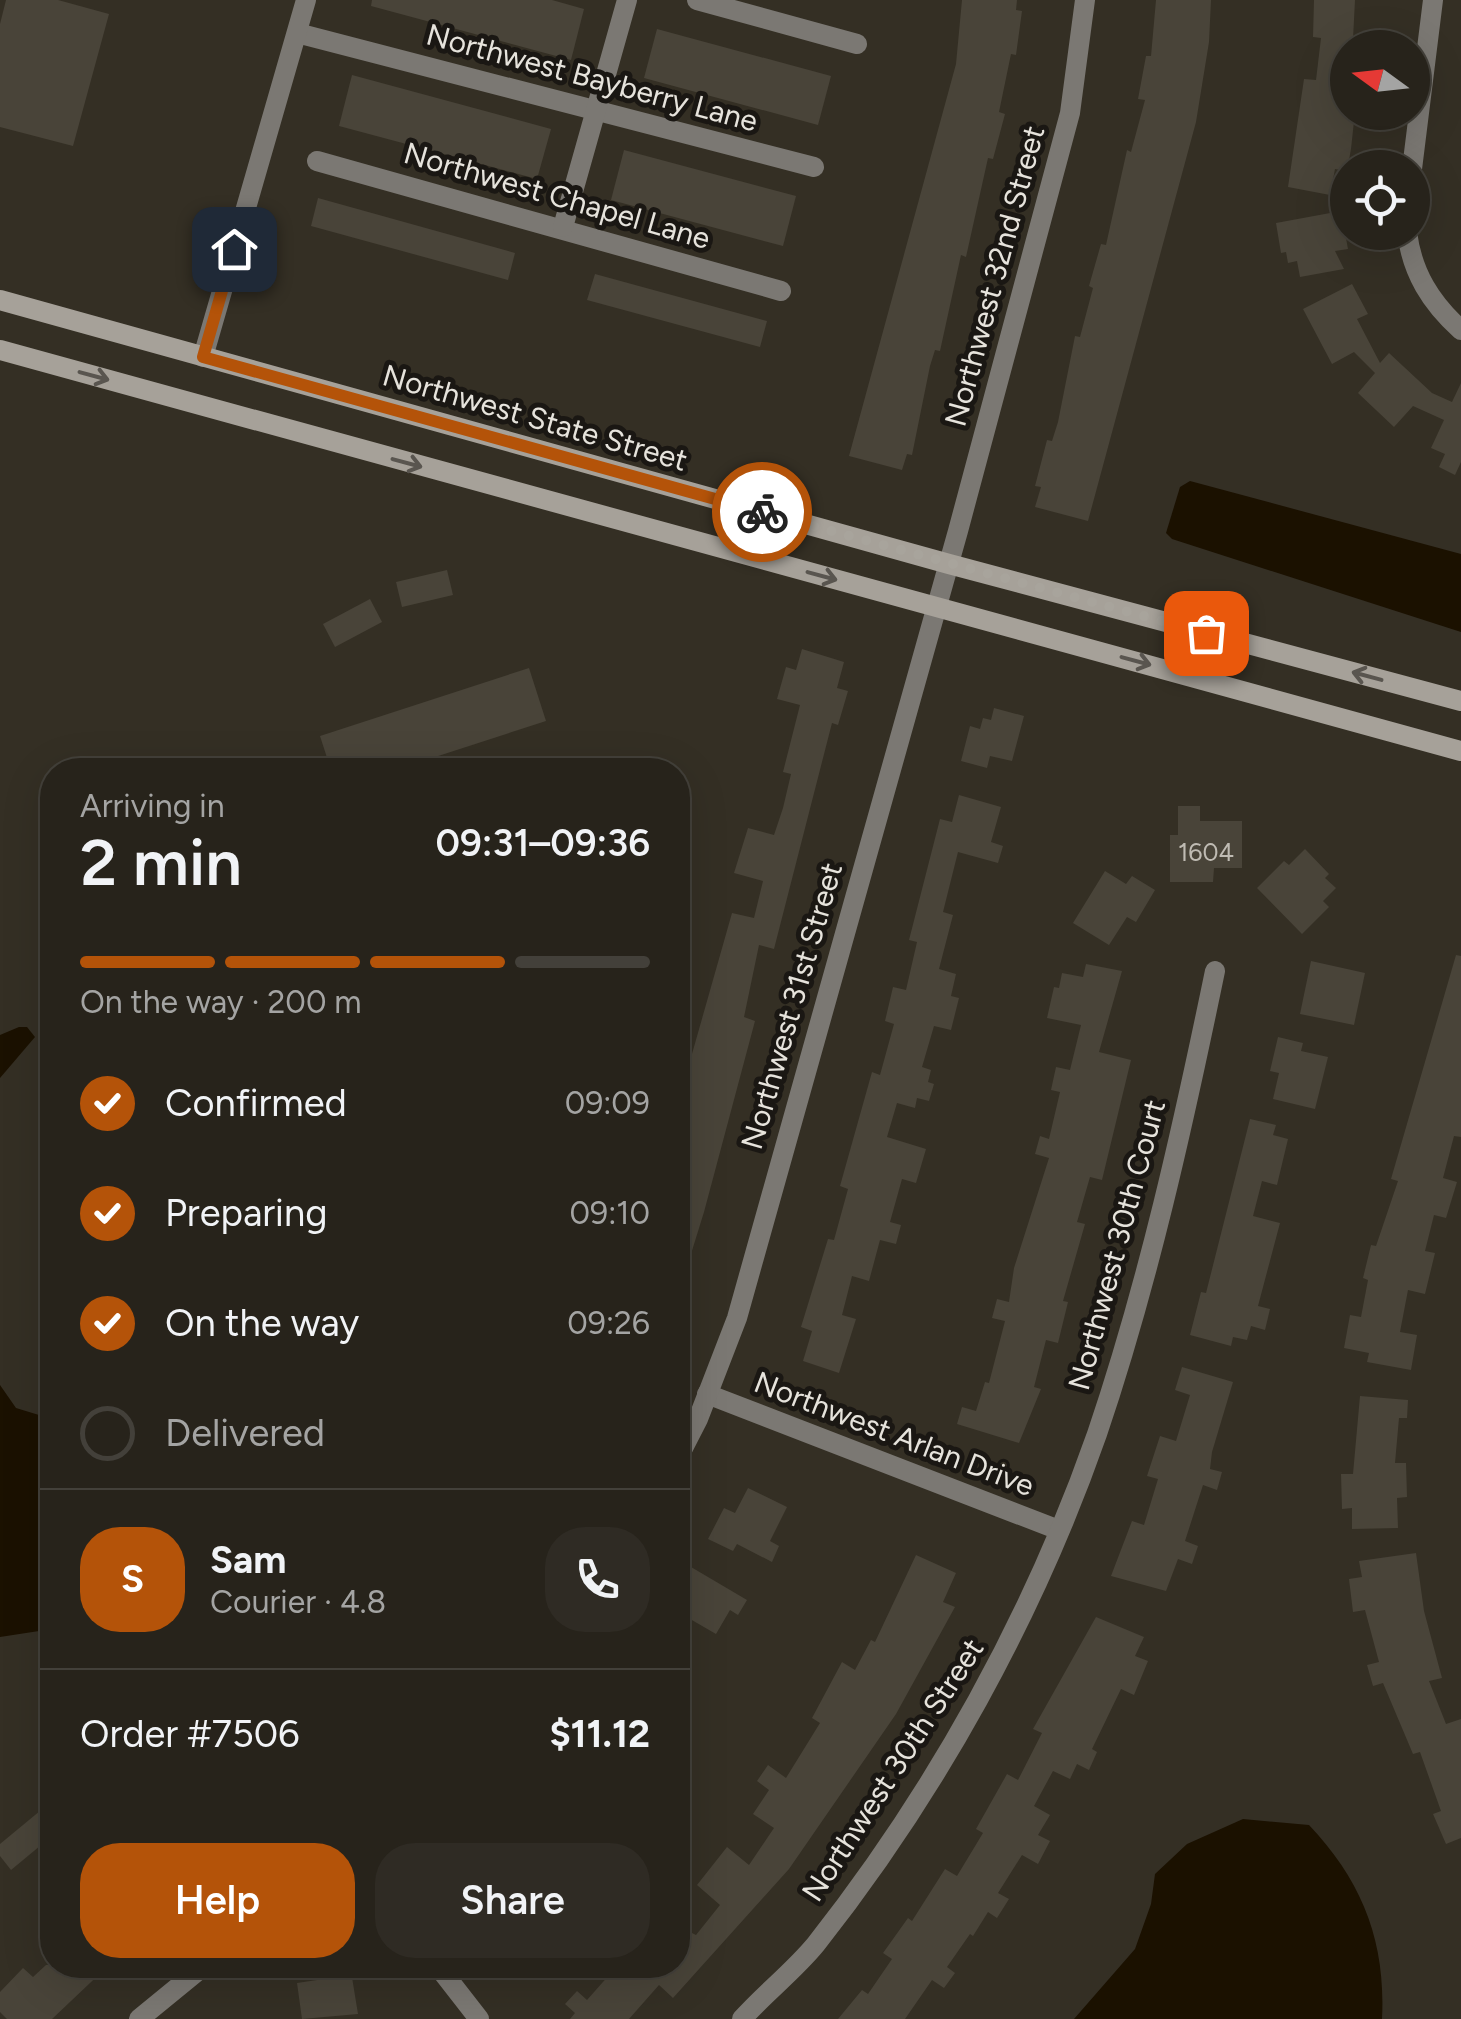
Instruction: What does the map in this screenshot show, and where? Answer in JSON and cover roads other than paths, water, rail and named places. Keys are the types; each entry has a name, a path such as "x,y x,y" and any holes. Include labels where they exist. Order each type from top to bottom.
{"main road":[{"name":"Northwest State Street","path":"0,300 949,564 1461,701"},
{"path":"0,350 1461,751"}],"street":[{"path":"203,357 306,0"},
{"path":"563,227 627,0"},
{"path":"697,0 857,44"},
{"name":"Northwest 32nd Street","path":"949,564 1070,112 1086,0"},
{"path":"1414,150 1433,0"},
{"name":"Northwest Bayberry Lane","path":"298,33 814,167"},
{"name":"Northwest Chapel Lane","path":"317,161 781,291"},
{"path":"1413,250 1425,289 1440,312 1461,330"},
{"name":"Northwest 31st Street","path":"690,1432 736,1318 949,564"},
{"name":"Northwest 30th Court","path":"1059,1530 1097,1433 1156,1224 1215,971"},
{"name":"Northwest Arlan Drive","path":"707,1394 1059,1530"},
{"name":"Northwest 30th Street","path":"742,2019 814,1947 878,1860 1007,1648 1059,1530"},
{"path":"138,2019 188,1978"},
{"path":"447,1978 479,2019"}]}
